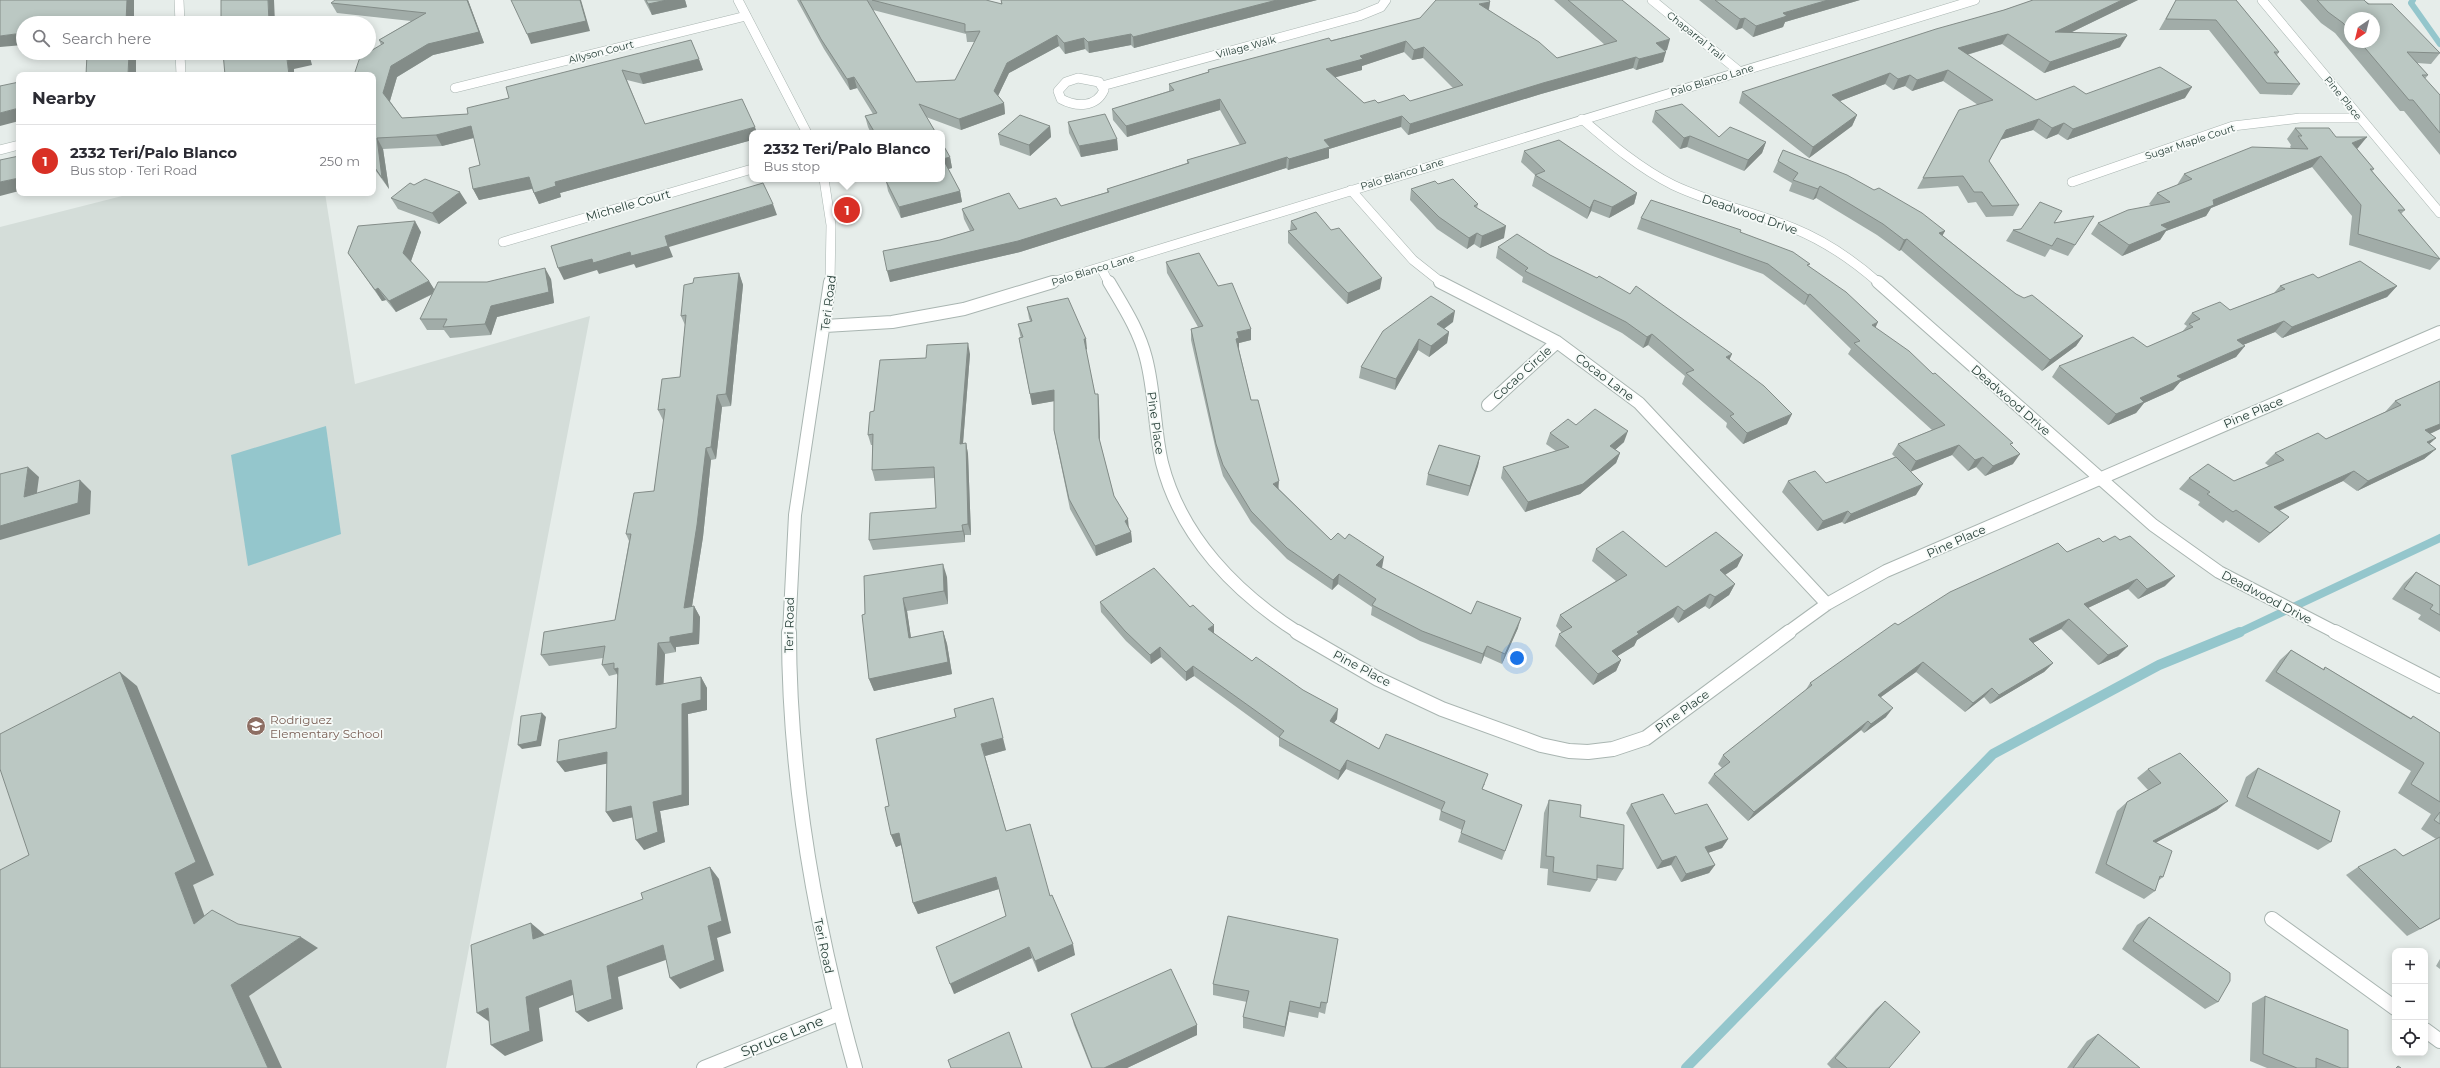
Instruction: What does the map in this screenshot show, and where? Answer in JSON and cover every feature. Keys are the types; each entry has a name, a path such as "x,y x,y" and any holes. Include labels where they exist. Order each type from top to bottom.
{"street":[{"path":"179,0 180,16"},
{"path":"738,0 805,130"},
{"name":"Village Walk","path":"1102,86 1359,16 1381,7 1386,0"},
{"name":"Chaparral Trail","path":"1652,0 1740,72"},
{"name":"Palo Blanco Lane","path":"825,326 892,322 927,317 964,309 1975,0"},
{"name":"Pine Place","path":"2262,0 2359,118 2440,213"},
{"name":"Allyson Court","path":"455,88 746,16"},
{"path":"180,60 181,72"},
{"path":"1070,80 1093,80 1102,86 1103,94 1094,102 1087,104 1066,102 1058,95 1060,86 1070,80"},
{"name":"Sugar Maple Court","path":"2072,182 2233,126 2300,118 2359,118"},
{"name":"Deadwood Drive","path":"1582,119 1623,154 1647,171 1673,185 1701,197 1796,229 1831,246 1853,260 2153,525 2185,549 2218,572 2270,600 2440,686"},
{"path":"0,150 16,146"},
{"name":"Michelle Court","path":"503,242 749,170"},
{"name":"Teri Road","path":"825,182 832,211 834,258 825,326 798,489 790,578 789,659 792,738 802,824 817,915 838,1014 855,1068"},
{"name":"Cocao Lane","path":"1351,190 1413,260 1440,282 1557,342 1611,380 1664,427 1827,604"},
{"name":"Pine Place","path":"1101,268 1133,324 1143,347 1149,370 1158,442 1164,471 1175,500 1189,527 1208,554 1248,596 1292,629 1424,700 1475,722 1546,747 1584,752 1619,748 1646,738 1827,604 1886,571 2440,332"},
{"name":"Cocao Circle","path":"1488,405 1557,342"},
{"path":"2272,919 2392,1006"},
{"name":"Spruce Lane","path":"704,1068 838,1014"},
{"path":"2428,1032 2440,1041"}],"shaded area":[{"name":"Rodriguez Elementary School","path":"122,196 325,196 355,384 590,316 446,1068 0,1068 0,227"}],"water":[{"path":"326,426 341,534 248,566 231,455"}],"building":[{"path":"0,0 127,0 126,16 16,16 16,34 0,36"},
{"path":"221,0 268,0 269,16 221,16"},
{"path":"335,0 467,0 479,32 428,44 391,66 383,93 402,118 468,114 467,108 509,98 506,87 691,40 699,59 639,74 622,70 645,124 742,99 755,127 555,182 556,186 534,193 529,177 473,189 469,168 480,165 471,126 436,135 377,138 382,178 376,169 376,72 355,72 359,60 376,60 376,48 384,43 379,40 426,13 331,3"},
{"path":"511,0 580,0 586,21 527,34"},
{"path":"646,0 667,0 648,4"},
{"path":"800,0 867,0 916,82 955,80 980,31 965,32 965,24 872,0 986,0 1002,4 1001,0 1277,0 1133,37 1131,34 1088,42 1084,38 1064,43 1057,35 1007,63 994,91 1004,103 959,119 919,104 934,130 873,130 865,116 877,113 854,77 847,79 821,39"},
{"path":"1436,0 1489,0 1490,2 1479,4 1539,42 1557,58 1617,41 1568,0 1622,0 1670,39 1656,43 1666,52 1639,59 1636,57 1543,83 1410,124 1402,116 1324,140 1330,147 1289,159 1287,157 1018,241 887,271 883,251 940,240 974,230 962,209 1009,193 1019,209 1056,198 1061,206 1109,192 1107,189 1189,163 1187,160 1246,143 1220,99 1126,126 1112,109 1174,90 1169,84 1209,72 1208,70 1329,38 1331,41 1420,18","holes":["1406,41 1414,50 1424,47 1463,85 1410,101 1404,95 1378,103 1375,100 1364,103 1326,69 1363,59 1360,56"]},
{"path":"1715,0 1828,0 1783,13 1787,16 1756,26 1745,18 1740,19"},
{"path":"2033,0 2122,0 2055,32 2126,34 2127,36 2050,62 2008,34 1958,48 2036,100 2074,86 2086,94 2160,67 2192,87 2073,129 2064,123 2052,128 2039,119 2006,130 1989,161 2019,205 1992,206 1982,192 1974,192 1963,176 1923,178 1959,110 1993,100 1948,70 1917,80 1910,75 1898,79 1890,73 1832,95 1857,115 1813,147 1742,92 1936,29 2004,10"},
{"path":"2176,0 2236,0 2279,52 2274,52 2300,84 2267,83 2216,20 2166,19"},
{"path":"2317,0 2364,0 2368,4 2392,4 2440,53 2407,52 2428,75 2422,75 2440,95 2440,133 2413,100 2409,100 2365,48 2380,48 2380,12 2344,12 2344,24 2328,12"},
{"path":"87,60 129,60 128,72 86,72"},
{"path":"224,60 287,60 289,72 225,72"},
{"path":"16,83 16,109 0,113 0,86"},
{"path":"1682,104 1719,137 1730,127 1766,142 1748,160 1690,136 1684,138 1655,111"},
{"path":"1105,114 1117,139 1079,146 1068,122"},
{"path":"1020,115 1050,126 1029,145 998,134"},
{"path":"2295,128 2329,128 2336,137 2367,137 2352,143 2374,169 2370,169 2405,210 2398,210 2440,259 2358,234 2361,205 2321,156 2213,200 2214,205 2161,225 2168,229 2129,245 2098,223 2128,210 2170,202 2157,193 2192,179 2184,174 2252,147 2308,149 2298,136 2302,136"},
{"path":"1559,140 1637,193 1612,207 1594,200 1590,208 1535,175 1545,171 1524,151"},
{"path":"945,148 950,157 945,158"},
{"path":"1783,150 1847,175 1874,190 1879,188 1922,213 1945,231 1939,233 2016,294 2024,298 2032,295 2083,336 2050,360 1907,239 1904,240 1883,224 1820,186 1818,189 1793,180 1798,173 1778,161"},
{"path":"16,157 16,179 0,182 0,160"},
{"path":"945,163 960,191 899,207 886,182 945,182"},
{"path":"425,179 460,192 432,213 391,198 410,183 414,185"},
{"path":"1453,179 1478,204 1474,206 1506,226 1482,236 1477,233 1469,238 1439,217 1411,189 1435,181 1438,184"},
{"path":"763,183 773,204 665,236 668,246 631,256 630,252 593,263 592,259 558,268 551,246"},
{"path":"1651,200 1741,230 1740,232 1793,252 1810,264 1807,265 1846,292 1878,322 1872,325 1909,351 1933,374 1935,373 2013,443 2010,444 2020,454 1993,466 1983,457 1975,460 1959,445 1916,461 1898,444 1945,425 1854,343 1860,341 1810,294 1808,295 1768,264 1641,218"},
{"path":"2040,202 2062,211 2054,223 2094,216 2075,245 2057,238 2052,246 2013,230 2021,229"},
{"path":"1316,212 1331,230 1339,228 1382,278 1348,293 1288,231 1297,229 1291,221"},
{"path":"415,221 403,253 429,281 389,301 378,288 375,290 348,253 358,226"},
{"path":"1517,234 1550,255 1597,278 1599,276 1630,294 1636,286 1732,354 1726,357 1764,386 1792,414 1747,433 1730,416 1734,414 1686,373 1694,370 1652,334 1647,337 1626,322 1525,271 1528,268 1498,247"},
{"path":"1199,253 1218,286 1232,283 1251,329 1237,332 1239,338 1236,339 1251,400 1258,400 1279,481 1273,484 1331,540 1338,533 1345,539 1349,534 1384,557 1376,565 1471,614 1477,601 1521,618 1505,654 1487,646 1483,654 1422,631 1372,605 1376,599 1339,574 1333,580 1287,548 1251,511 1223,465 1216,444 1191,329 1203,326 1166,262"},
{"path":"2360,261 2397,286 2292,327 2284,321 2237,340 2245,346 2177,376 2182,379 2140,398 2144,402 2116,414 2059,366 2133,337 2147,347 2193,327 2189,324 2200,319 2192,313 2220,302 2230,310 2285,289 2280,286 2313,274 2318,278"},
{"path":"545,268 549,292 491,306 485,324 443,327 447,319 420,319 438,282 487,282"},
{"path":"739,273 726,394 717,395 711,447 706,448 697,525 684,608 694,606 693,633 670,637 670,642 658,643 656,685 701,677 701,700 682,704 682,795 653,802 658,832 636,840 631,806 606,812 607,752 557,762 559,740 616,728 618,668 614,669 614,663 602,665 605,646 541,655 544,632 615,620 631,534 626,534 634,493 654,491 665,409 658,410 662,379 680,377 686,315 681,316 684,285 693,283 694,278"},
{"path":"1431,296 1455,311 1437,324 1449,332 1431,346 1419,339 1396,379 1361,367 1383,331"},
{"path":"1068,298 1086,339 1084,339 1095,394 1098,394 1099,438 1114,496 1128,519 1125,521 1131,532 1095,546 1069,499 1054,430 1054,390 1030,394 1019,338 1023,337 1018,324 1032,321 1027,307"},
{"path":"968,343 960,444 966,443 968,524 962,525 963,531 869,540 870,513 936,508 934,467 872,470 873,434 868,435 870,412 874,411 880,360 926,358 927,345"},
{"path":"2440,381 2440,424 2425,430 2436,438 2427,442 2436,449 2368,481 2354,471 2274,507 2289,517 2270,533 2236,510 2233,512 2207,494 2210,492 2189,478 2208,464 2234,481 2284,460 2275,453 2318,433 2326,439 2401,405 2395,401"},
{"path":"1595,409 1628,431 1610,446 1620,453 1583,484 1528,502 1503,467 1569,447 1550,433 1568,419 1576,425"},
{"path":"1439,445 1480,456 1470,486 1428,474"},
{"path":"1896,457 1923,484 1851,514 1848,511 1823,521 1788,481 1815,471 1826,483"},
{"path":"28,467 24,497 80,480 78,503 0,526 0,474"},
{"path":"1623,531 1666,567 1716,532 1743,555 1720,570 1735,584 1715,597 1710,594 1684,611 1678,606 1637,632 1639,634 1612,651 1621,660 1598,674 1559,634 1572,627 1560,615 1627,575 1596,549"},
{"path":"2115,536 2120,540 2130,536 2175,576 2147,589 2137,579 2084,604 2128,646 2108,655 2069,619 2029,639 2053,663 1999,695 1992,688 1973,703 1923,662 1878,695 1893,708 1871,724 1868,721 1754,812 1714,774 1730,762 1723,755 1812,685 1810,683 1895,623 1898,625 1950,592 2058,543 2067,552 2099,538 2103,542"},
{"path":"943,564 944,591 903,598 909,638 943,631 948,662 869,679 862,615 865,614 864,576"},
{"path":"1154,568 1190,607 1193,605 1214,625 1208,629 1252,661 1256,657 1303,690 1338,709 1330,721 1379,749 1386,734 1488,774 1482,789 1522,805 1505,851 1461,833 1465,821 1441,811 1445,802 1347,760 1340,771 1279,737 1284,731 1193,666 1186,672 1160,647 1150,655 1125,631 1100,602"},
{"path":"2416,572 2440,586 2440,615 2430,609 2433,605 2404,589"},
{"path":"2291,650 2324,670 2325,667 2411,719 2413,716 2440,733 2440,802 2411,784 2424,763 2276,672"},
{"path":"120,672 196,862 175,873 194,924 212,910 238,924 301,937 231,985 268,1068 0,1068 0,870 29,855 0,769 0,734"},
{"path":"993,698 1003,738 981,744 1006,831 1030,824 1050,896 1052,895 1073,944 1035,961 1029,947 950,984 936,947 1006,916 996,877 913,903 899,833 891,835 885,807 889,806 876,739 956,717 954,709"},
{"path":"542,713 537,741 518,745 521,716"},
{"path":"2180,753 2228,801 2153,841 2172,851 2163,877 2160,876 2155,891 2106,864 2127,802 2161,783 2148,769"},
{"path":"2258,768 2340,811 2331,842 2247,797"},
{"path":"1663,794 1675,814 1707,804 1728,839 1705,847 1715,865 1686,874 1676,856 1662,861 1631,804"},
{"path":"1549,800 1581,805 1580,817 1624,825 1623,869 1597,865 1597,880 1553,872 1554,857 1546,856"},
{"path":"2440,812 2440,824 2434,820"},
{"path":"2440,837 2440,918 2420,929 2358,867 2395,849 2403,856"},
{"path":"710,867 722,921 708,926 715,960 670,978 663,945 607,966 612,999 576,1012 571,980 526,997 530,1031 491,1045 488,1008 477,1013 471,945 531,923 533,939 643,899 641,893"},
{"path":"1228,916 1338,939 1327,1003 1321,1002 1320,1008 1290,1001 1285,1027 1243,1017 1249,991 1213,984"},
{"path":"2149,917 2230,973 2230,981 2218,1002 2133,941"},
{"path":"1171,969 1197,1025 1104,1068 1092,1068 1071,1014"},
{"path":"2265,996 2348,1030 2348,1068 2341,1068 2316,1058 2316,1068 2297,1068 2263,1054"},
{"path":"1885,1001 1920,1032 1889,1068 1847,1068 1835,1058"},
{"path":"1009,1032 1022,1068 951,1068 948,1060"},
{"path":"2098,1034 2140,1068 2073,1068"}],"waterway":[{"path":"2413,0 2411,3 2440,44"},
{"path":"2238,633 2440,538"},
{"path":"1686,1068 1993,754 2159,665 2240,632"}],"place":[{"name":"2332 Teri/Palo Blanco","path":"847,210"},
{"name":"Rodriguez Elementary School","path":"256,726"}]}
